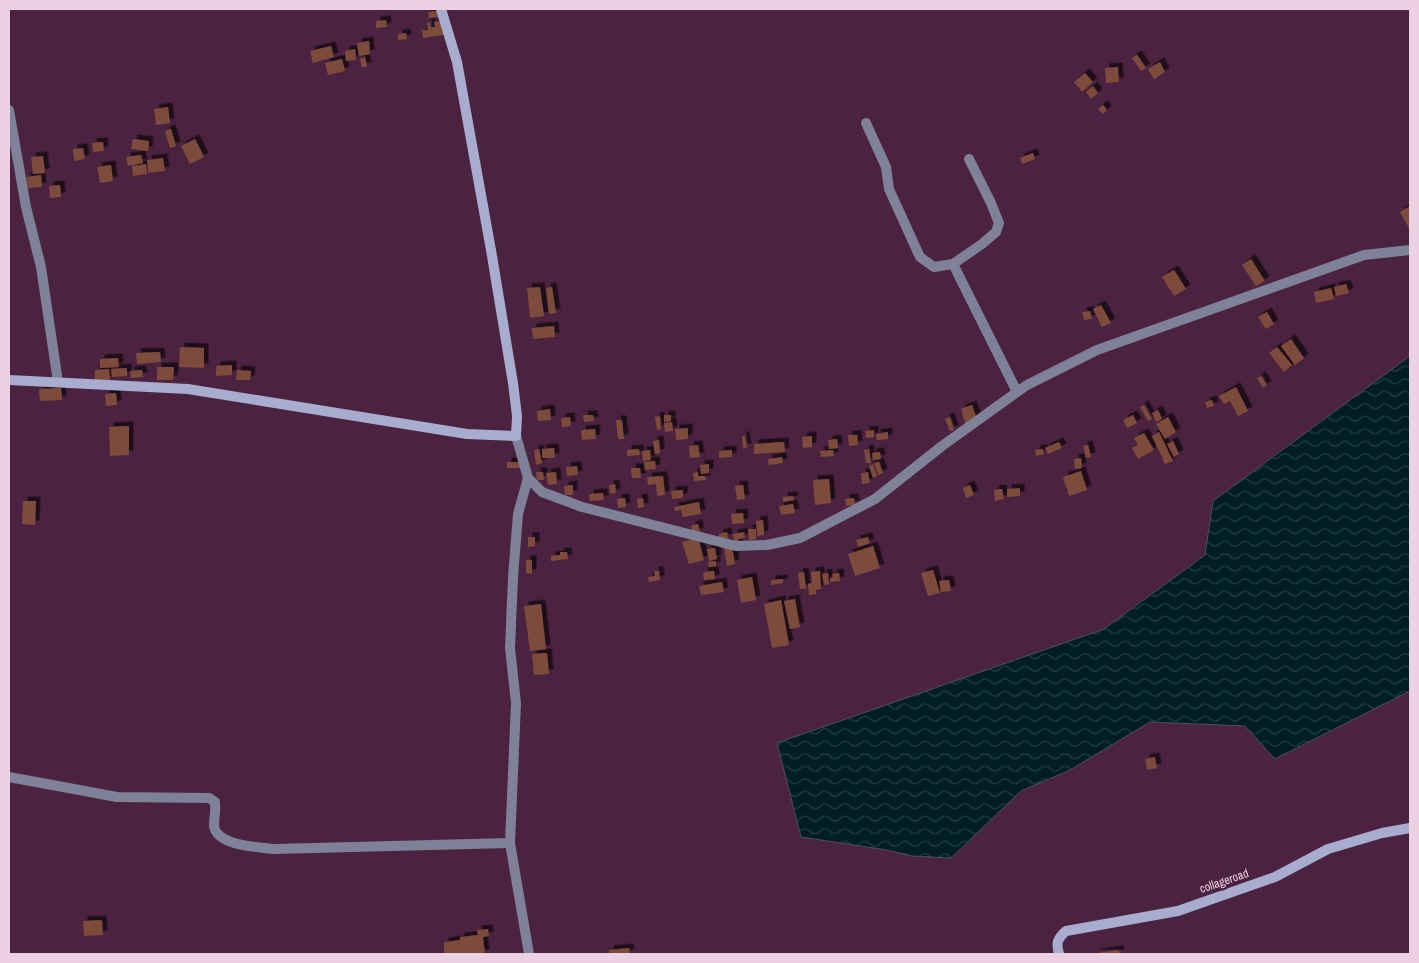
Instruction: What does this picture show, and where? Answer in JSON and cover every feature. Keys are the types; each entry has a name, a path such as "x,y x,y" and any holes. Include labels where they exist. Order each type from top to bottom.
{"main road":[{"path":"9,380 188,389 468,434 516,436 517,416 513,383 489,241 457,62 441,9"},
{"name":"collageroad","path":"1059,954 1056,944 1058,938 1066,931 1178,911 1275,877 1328,850 1382,833 1410,828"}],"street":[{"path":"9,110 26,207 41,266 58,382"},
{"path":"866,123 886,167 889,189 920,257 934,267 953,264 996,232 999,223 992,203 969,159"},
{"path":"516,436 528,478 542,492 582,507 736,546 767,545 800,538 875,499 942,446 1016,392 1097,350 1364,255 1410,250"},
{"path":"953,264 1016,392"},
{"path":"528,478 518,514 513,577 510,648 516,703 510,843 529,954"},
{"path":"9,778 117,797 208,798 214,802 216,811 214,826 219,836 237,844 274,850 510,843"}],"water":[{"path":"1410,356 1410,691 1275,759 1245,726 1150,722 1070,770 1021,791 951,858 912,856 887,850 801,837 777,743 1104,629 1205,555 1213,501"}],"building":[{"path":"437,11 438,17 429,18 428,12"},
{"path":"386,20 387,27 376,28 376,21"},
{"path":"442,21 444,35 423,38 422,30 428,30 427,23 430,22 431,27 435,27 434,22"},
{"path":"406,33 407,39 398,40 398,34"},
{"path":"369,41 370,54 359,56 357,43"},
{"path":"331,46 334,57 313,63 310,51"},
{"path":"355,49 356,60 346,61 345,51"},
{"path":"1137,55 1146,68 1141,71 1132,58"},
{"path":"365,57 367,66 362,68 360,59"},
{"path":"342,59 345,71 328,75 325,63"},
{"path":"1160,62 1165,72 1154,79 1148,69"},
{"path":"1118,67 1119,82 1106,83 1105,68"},
{"path":"1085,73 1093,82 1082,92 1074,82"},
{"path":"1093,86 1098,93 1091,99 1086,92"},
{"path":"1103,105 1107,110 1103,114 1098,109"},
{"path":"168,107 170,123 156,125 154,109"},
{"path":"171,129 176,146 170,148 165,131"},
{"path":"133,139 149,141 148,151 131,149"},
{"path":"195,139 204,157 190,164 181,146"},
{"path":"103,142 104,151 93,152 92,143"},
{"path":"83,148 85,159 74,161 73,149"},
{"path":"1033,153 1035,159 1022,164 1020,158"},
{"path":"141,155 143,163 128,166 126,157"},
{"path":"43,156 45,173 33,174 31,157"},
{"path":"163,158 165,171 148,173 147,160"},
{"path":"146,164 147,174 133,176 132,166"},
{"path":"111,165 113,181 100,183 97,167"},
{"path":"41,175 42,187 28,188 26,177"},
{"path":"60,185 61,197 50,198 49,186"},
{"path":"1410,206 1410,230 1400,212"},
{"path":"1251,259 1265,281 1256,286 1242,265"},
{"path":"1174,270 1186,289 1174,296 1162,277"},
{"path":"1346,284 1349,293 1336,296 1334,287"},
{"path":"540,287 544,316 530,318 527,288"},
{"path":"552,287 556,313 549,314 546,288"},
{"path":"1331,288 1334,299 1316,303 1314,292"},
{"path":"1101,305 1111,323 1102,327 1093,309"},
{"path":"1090,311 1092,319 1084,320 1082,312"},
{"path":"1267,312 1274,324 1266,329 1258,317"},
{"path":"554,326 555,337 533,339 532,328"},
{"path":"1291,339 1304,358 1295,365 1281,346"},
{"path":"180,347 204,348 204,368 179,367"},
{"path":"1277,347 1292,365 1284,372 1269,353"},
{"path":"160,352 161,362 137,364 136,353"},
{"path":"118,358 119,367 100,368 100,359"},
{"path":"232,365 232,375 216,376 216,366"},
{"path":"157,367 174,367 173,380 157,380"},
{"path":"127,368 127,376 112,377 111,369"},
{"path":"109,369 110,380 95,381 95,370"},
{"path":"142,370 143,377 131,378 130,371"},
{"path":"237,370 251,371 250,380 236,380"},
{"path":"1261,376 1267,385 1263,388 1257,378"},
{"path":"1236,387 1248,411 1238,416 1230,401 1224,404 1219,396"},
{"path":"61,388 62,400 40,401 39,389"},
{"path":"116,393 117,405 106,406 105,394"},
{"path":"1212,400 1214,406 1207,408 1205,402"},
{"path":"972,405 977,419 965,423 961,409"},
{"path":"1144,405 1152,419 1148,421 1140,407"},
{"path":"550,409 551,420 538,421 537,411"},
{"path":"1158,410 1162,419 1156,422 1152,413"},
{"path":"583,415 593,415 594,421 584,422"},
{"path":"664,415 671,415 671,421 664,422"},
{"path":"1133,415 1137,423 1127,428 1123,420"},
{"path":"660,416 661,429 657,430 655,417"},
{"path":"570,417 571,426 562,427 561,418"},
{"path":"950,417 954,430 950,431 945,419"},
{"path":"1168,417 1176,432 1165,439 1156,424"},
{"path":"616,420 622,420 624,439 618,439"},
{"path":"672,422 673,431 665,432 664,423"},
{"path":"129,426 129,455 110,456 109,427"},
{"path":"688,428 688,439 676,440 675,429"},
{"path":"595,429 596,439 582,440 581,430"},
{"path":"874,430 874,437 866,438 865,431"},
{"path":"888,432 888,439 877,440 876,434"},
{"path":"1159,432 1173,461 1165,464 1152,436"},
{"path":"1144,433 1154,450 1138,459 1132,448 1138,445 1134,438"},
{"path":"848,435 857,435 858,445 849,446"},
{"path":"742,436 745,436 747,448 743,448"},
{"path":"812,436 812,447 803,448 802,437"},
{"path":"837,439 838,448 829,449 828,440"},
{"path":"659,440 660,453 655,454 653,441"},
{"path":"1173,441 1179,454 1174,457 1167,444"},
{"path":"784,442 785,452 754,454 754,444"},
{"path":"1059,442 1062,448 1048,454 1045,448"},
{"path":"698,445 700,457 690,458 689,446"},
{"path":"1088,445 1091,457 1086,458 1083,446"},
{"path":"554,448 555,458 542,458 542,449"},
{"path":"539,449 542,463 536,465 534,450"},
{"path":"639,449 640,455 627,456 627,450"},
{"path":"869,449 871,463 866,463 864,450"},
{"path":"1043,449 1044,454 1036,456 1035,450"},
{"path":"650,450 651,460 643,461 642,451"},
{"path":"732,450 732,457 719,458 719,451"},
{"path":"833,450 834,456 821,457 820,451"},
{"path":"880,452 881,459 873,460 872,453"},
{"path":"782,457 783,463 769,465 768,459"},
{"path":"1081,458 1082,468 1075,469 1074,459"},
{"path":"655,461 656,469 645,470 644,462"},
{"path":"507,462 522,462 522,468 507,468"},
{"path":"879,462 883,473 878,475 874,463"},
{"path":"709,464 709,473 701,474 700,465"},
{"path":"873,464 877,476 873,478 869,466"},
{"path":"577,466 578,475 567,476 566,467"},
{"path":"631,468 640,468 641,478 632,478"},
{"path":"1081,471 1087,490 1069,496 1063,477"},
{"path":"536,472 543,472 544,480 537,480"},
{"path":"556,472 557,484 548,485 546,473"},
{"path":"698,472 698,476 705,476 706,480 694,481 693,473"},
{"path":"868,472 870,483 862,484 861,473"},
{"path":"663,476 665,495 657,496 656,484 648,485 647,477"},
{"path":"829,479 831,503 815,505 813,480"},
{"path":"615,484 616,493 610,494 609,485"},
{"path":"573,485 573,495 565,495 564,486"},
{"path":"743,485 745,499 737,500 735,486"},
{"path":"970,485 974,495 966,498 963,488"},
{"path":"1020,488 1020,496 1007,497 1007,489"},
{"path":"1002,489 1004,499 995,501 994,490"},
{"path":"683,490 683,498 672,499 671,491"},
{"path":"603,493 604,500 590,501 589,494"},
{"path":"793,496 794,500 783,502 783,497"},
{"path":"625,498 626,507 618,508 617,499"},
{"path":"643,498 644,507 638,508 637,499"},
{"path":"854,498 855,505 846,506 845,499"},
{"path":"23,501 36,501 35,525 22,524"},
{"path":"699,502 701,514 683,517 681,510 675,511 674,507"},
{"path":"793,504 795,513 781,515 779,506"},
{"path":"743,513 744,523 732,524 731,514"},
{"path":"763,520 764,535 757,536 756,521"},
{"path":"698,524 700,532 693,534 691,526"},
{"path":"748,529 756,529 756,539 749,540"},
{"path":"727,532 728,538 719,539 719,534"},
{"path":"744,532 745,538 738,539 739,544 735,545 733,534"},
{"path":"528,537 535,537 535,546 528,547"},
{"path":"698,537 704,560 689,564 682,542"},
{"path":"868,537 870,543 858,547 856,540"},
{"path":"873,546 880,568 855,576 848,554"},
{"path":"732,547 735,564 727,566 724,548"},
{"path":"715,548 717,559 709,561 707,549"},
{"path":"560,552 567,552 568,559 551,561 551,556 560,555"},
{"path":"526,560 532,560 532,574 526,573"},
{"path":"716,561 716,566 709,567 708,562"},
{"path":"933,570 940,593 928,596 921,573"},
{"path":"654,571 659,571 660,580 649,582 648,577 655,576"},
{"path":"714,571 715,579 704,580 703,572"},
{"path":"820,571 821,589 816,590 816,594 809,595 808,584 812,583 811,572"},
{"path":"804,572 806,589 800,589 798,573"},
{"path":"828,573 829,584 824,585 822,574"},
{"path":"839,573 840,581 830,582 830,578 833,577 832,574"},
{"path":"752,577 756,600 741,603 737,580"},
{"path":"783,579 783,583 771,585 771,580"},
{"path":"949,580 951,591 941,592 939,581"},
{"path":"722,582 724,592 701,595 699,586"},
{"path":"795,599 800,627 790,629 784,601"},
{"path":"781,600 789,645 772,648 764,604"},
{"path":"541,604 546,649 530,651 524,606"},
{"path":"547,653 549,674 534,675 532,654"},
{"path":"1155,757 1157,768 1147,770 1145,759"},
{"path":"102,920 103,935 84,936 83,921"},
{"path":"488,929 489,936 483,937 485,954 444,954 444,942 460,940 460,937 478,935 477,930"},
{"path":"629,948 630,954 609,954 609,950"},
{"path":"1119,950 1120,954 1096,954 1096,953"}]}
